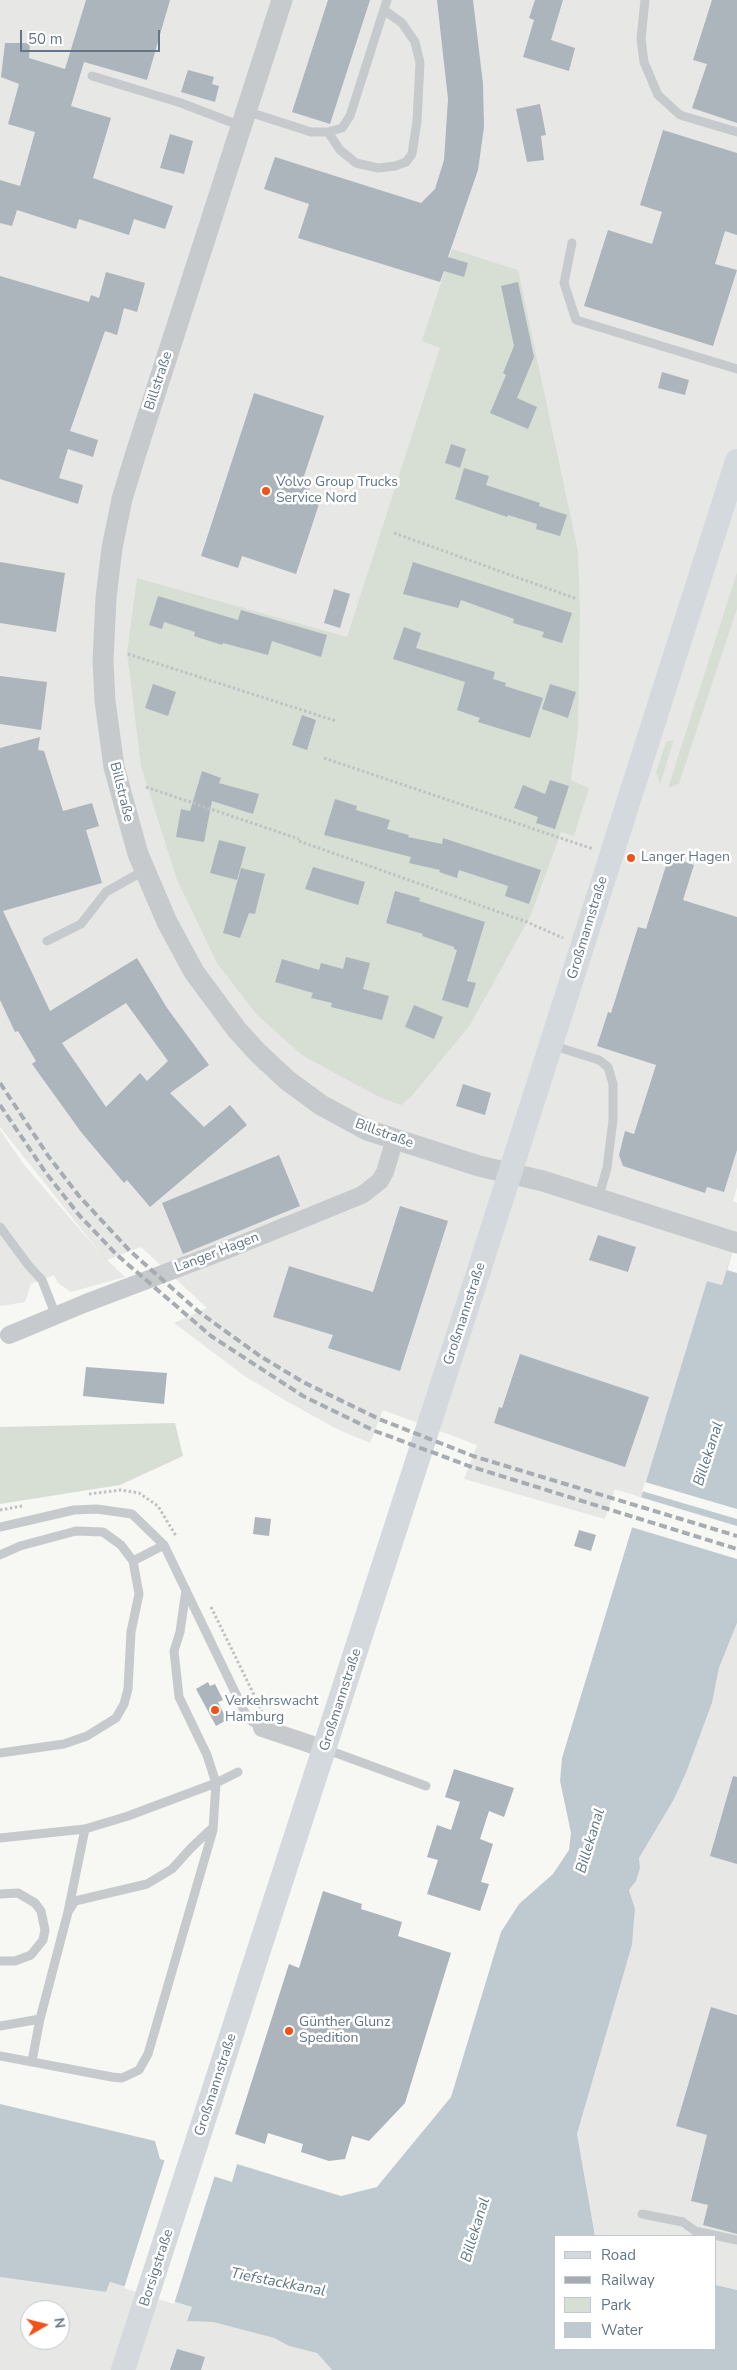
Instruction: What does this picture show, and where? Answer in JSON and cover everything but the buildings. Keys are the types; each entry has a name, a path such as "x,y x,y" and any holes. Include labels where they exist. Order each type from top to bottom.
{"main road":[{"name":"Großmannstraße","path":"189,2166 325,1749 737,460"},
{"name":"Borsigstraße","path":"123,2370 189,2166"}],"street":[{"name":"Billstraße","path":"282,0 135,456 122,499 112,548 103,661 104,701 114,767 128,821 145,870 167,922 194,972 236,1030 287,1080 320,1105 367,1130 479,1166 510,1173 598,1199 736,1243"},
{"name":"Langer Hagen","path":"9,1336 362,1195 380,1181 395,1139"},
{"path":"262,1728 325,1749"}],"lane":[{"path":"92,76 181,103 244,119 311,132 328,132 342,128 350,116 387,0"},
{"path":"645,0 641,39 644,62 658,95 680,115 737,132"},
{"path":"328,132 340,150 356,163 378,168 395,166 406,162 412,154 417,121 420,63 414,42 402,23 384,10"},
{"path":"572,243 564,283 576,320 737,369"},
{"path":"47,941 81,924 106,892 145,870"},
{"path":"550,1045 599,1060 608,1067 612,1084 613,1120 607,1168 598,1199"},
{"path":"0,1227 42,1280 56,1316"},
{"path":"0,1527 74,1510 97,1509 132,1514 164,1545 248,1719 262,1728"},
{"path":"0,1555 20,1546 76,1531 103,1532 120,1545 133,1561 139,1594 131,1632 128,1688 124,1704 116,1718 86,1736 64,1744 0,1753"},
{"path":"133,1561 164,1545"},
{"path":"0,2056 122,2078 139,2070 145,2063 213,1830 216,1783 207,1755 179,1697 174,1651 180,1632 186,1590"},
{"path":"325,1749 426,1786"},
{"path":"0,1838 85,1829 128,1816 216,1783 238,1772"},
{"path":"32,2061 40,2019 68,1912 85,1829"},
{"path":"68,1912 74,1902 97,1894 147,1884 172,1869 191,1848 210,1830 213,1830"},
{"path":"0,1894 18,1893 35,1902 41,1911 45,1930 43,1940 31,1955 14,1961 0,1961"},
{"path":"0,2026 40,2019"},
{"path":"642,2214 683,2222 695,2231 714,2235"},
{"path":"717,2236 737,2240"}],"path":[{"path":"394,534 577,599"},
{"path":"128,654 336,721"},
{"path":"324,758 611,855"},
{"path":"146,787 527,922 582,946"}],"shaded area":[{"path":"0,0 737,0 737,1187 733,1201 737,1203 737,1236 722,1285 707,1281 643,1498 615,1489 605,1519 464,1479 477,1445 383,1410 370,1443 337,1429 288,1402 243,1375 174,1323 207,1308 141,1247 107,1260 125,1277 71,1292 58,1283 54,1275 31,1284 25,1302 0,1306 0,1130 25,1166 101,1254 0,1127"},
{"path":"737,1623 737,2290 717,2285 717,2235 595,2235 577,2134 632,1945 635,1909 629,1890 636,1880 640,1868 639,1858 673,1801 686,1773 712,1703 719,1668"},
{"path":"0,2277 106,2292 110,2282 192,2307 187,2321 213,2322 274,2338 289,2346 317,2353 332,2370 0,2370"}],"green space":[{"path":"452,249 518,270 578,551 580,611 578,730 571,780 589,788 574,836 561,832 531,915 470,1025 411,1097 401,1105 379,1097 302,1055 257,1015 217,963 177,880 141,766 127,653 137,578 347,637 440,348 422,341"},
{"path":"737,572 737,609 679,784 668,788"},
{"path":"674,740 660,784 656,772 666,742"},
{"path":"175,1423 183,1456 120,1485 0,1504 0,1427"}],"water":[{"path":"737,1236 737,1623 719,1668 712,1703 686,1773 673,1801 639,1858 640,1868 636,1881 629,1890 635,1909 632,1945 577,2134 595,2235 554,2235 554,2350 717,2350 717,2285 737,2290 737,2370 332,2370 317,2353 289,2346 274,2338 213,2322 187,2321 192,2307 110,2282 106,2292 0,2277 0,2104 155,2141 160,2159 232,2182 237,2164 341,2196 377,2187 451,2097 501,1932 519,1904 553,1874 569,1850 571,1833 560,1781 562,1758 707,1281 722,1285"}],"pier":[{"path":"737,1236 737,1273 727,1270"},
{"path":"645,1482 737,1509 737,1519 642,1491"},
{"path":"640,1497 737,1526 737,1559 631,1527"},
{"path":"165,2159 215,2175 174,2304 124,2288"}],"railway":[{"path":"0,1083 49,1157 79,1196 130,1251 199,1312 260,1356 303,1382 379,1419 473,1456 737,1536"},
{"path":"0,1105 46,1173 79,1215 117,1255 211,1336 303,1396 375,1431 469,1466 737,1549"}],"place":[{"name":"Volvo Group Trucks Service Nord","path":"266,491"},
{"name":"Langer Hagen","path":"631,858"},
{"name":"Verkehrswacht Hamburg","path":"215,1710"},
{"name":"Günther Glunz Spedition","path":"289,2031"}],"water label":[{"name":"Billekanal","path":"709,1454"},
{"name":"Billekanal","path":"591,1841"},
{"name":"Billekanal","path":"476,2230"},
{"name":"Tiefstackkanal","path":"278,2283"}]}
